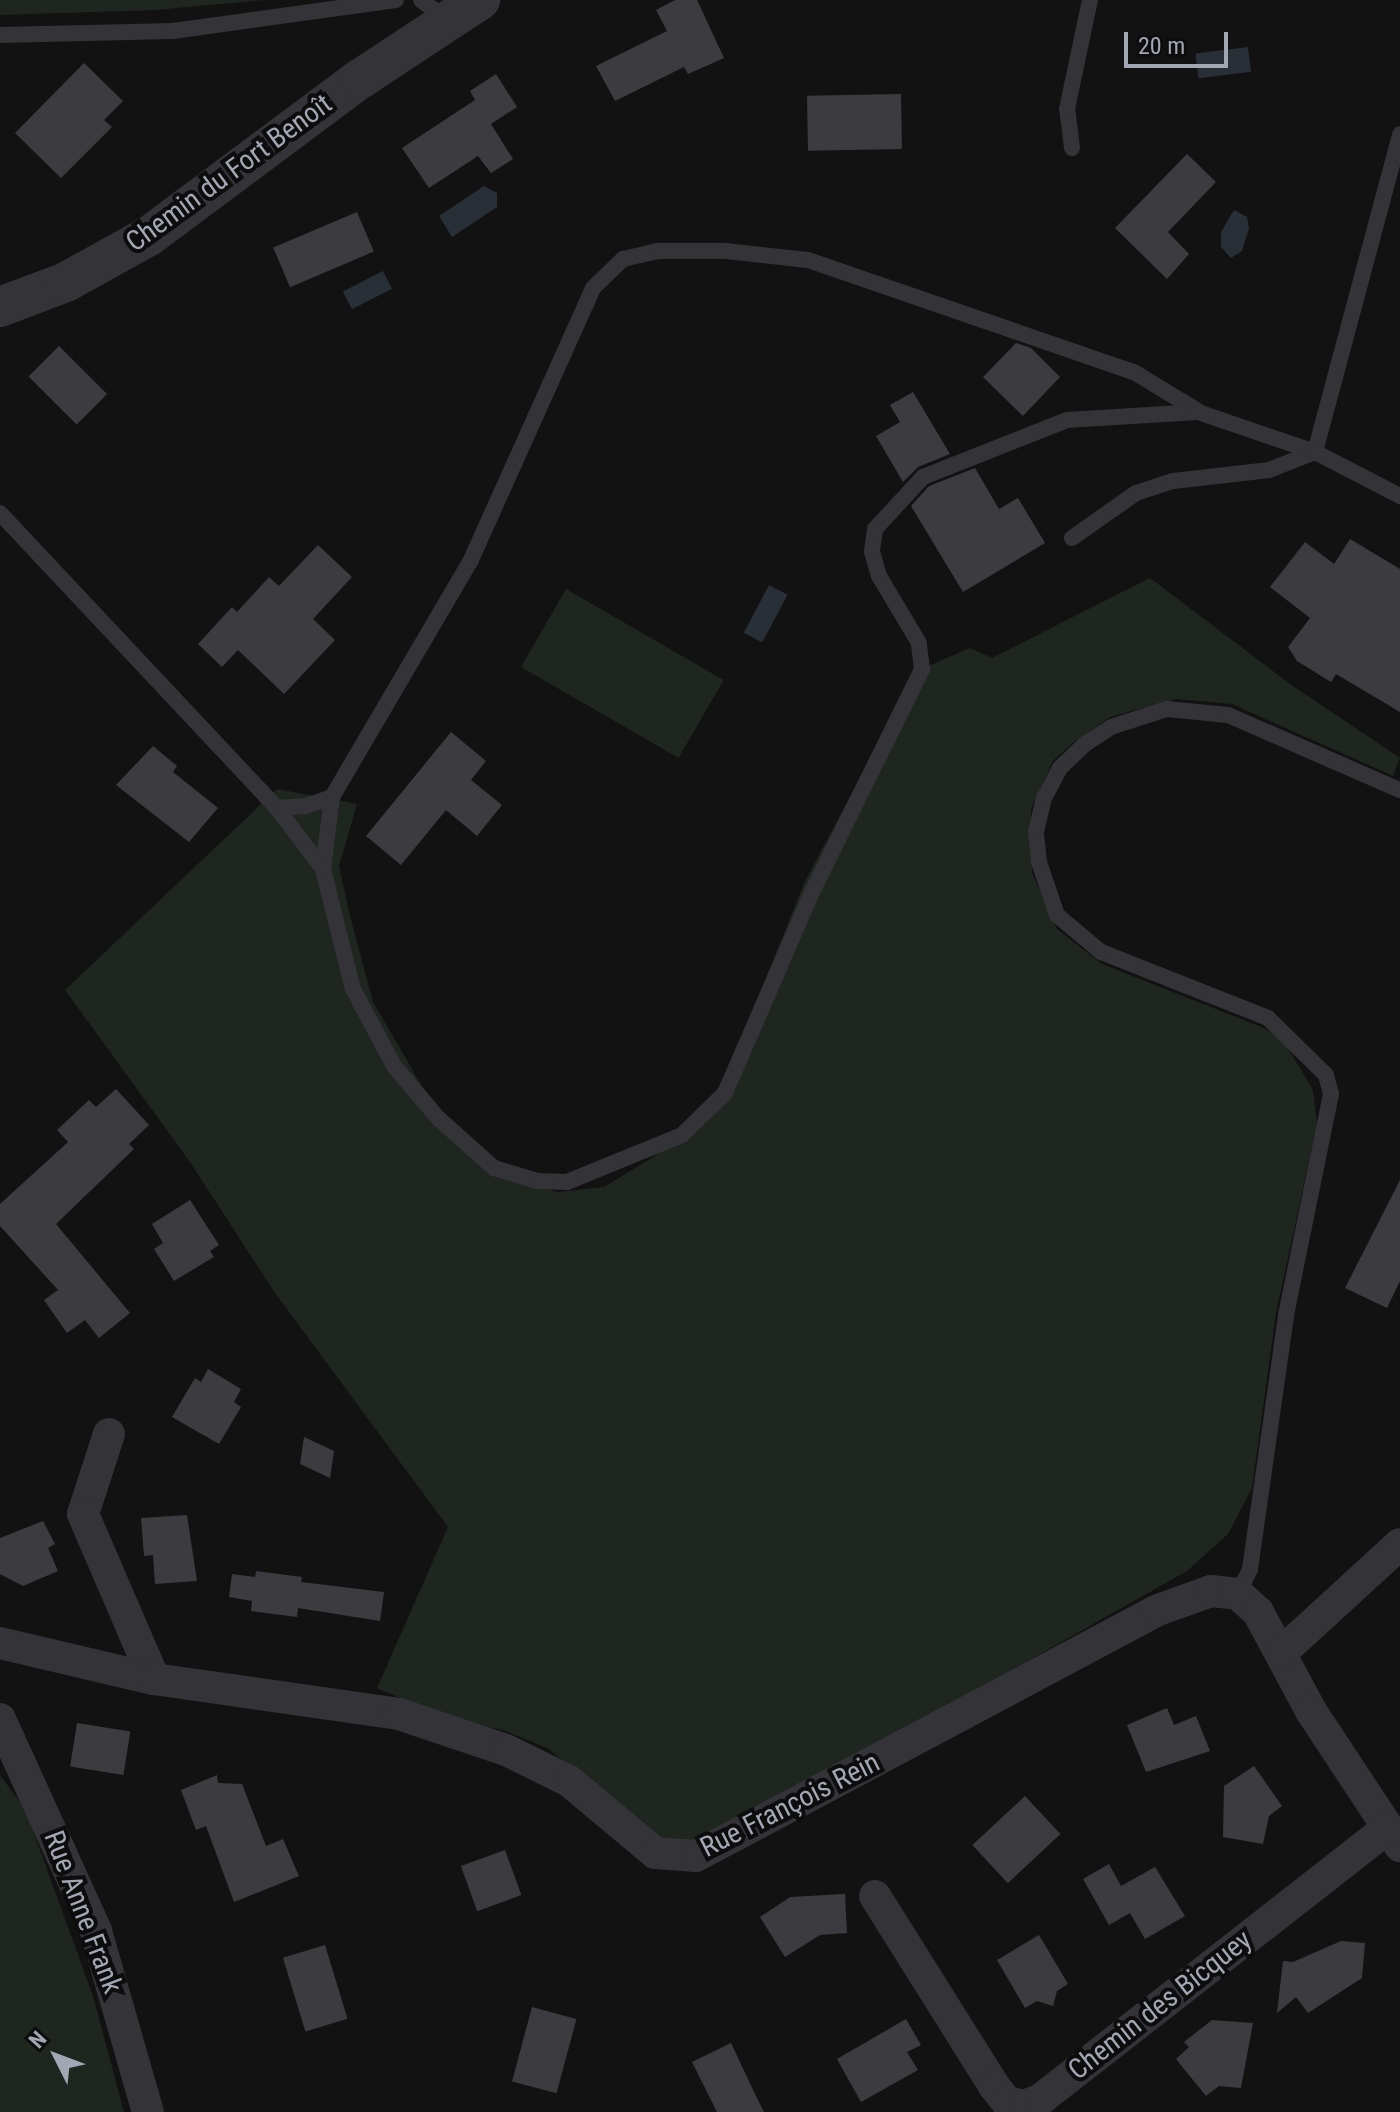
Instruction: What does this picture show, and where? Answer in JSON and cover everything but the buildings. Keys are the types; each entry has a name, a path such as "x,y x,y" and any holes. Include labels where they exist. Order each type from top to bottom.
{"street":[{"name":"Chemin du Fort Benoît","path":"0,307 66,282 149,236 449,6"},
{"path":"109,1434 83,1514 154,1679"},
{"path":"1281,1653 1400,1544"},
{"name":"Rue François Rein","path":"0,1643 154,1679 399,1714 506,1750 569,1781 655,1853 696,1856 1158,1610 1211,1591 1238,1594"},
{"name":"Chemin des Bicquey","path":"875,1896 994,2086 1007,2102 1024,2106 1041,2099 1394,1837 1258,1612 1238,1594"},
{"name":"Rue Anne Frank","path":"0,1719 96,1931 148,2112"}],"lane":[{"path":"0,35 160,32 396,0"},
{"path":"1072,148 1067,109 1090,0"},
{"path":"1315,452 1400,134"},
{"path":"1198,412 1067,420 1014,439 923,477 875,529 872,551 879,576 919,643 922,669 812,892 725,1093 682,1135 567,1182 537,1181 494,1168 438,1118 394,1066 353,989 323,869 332,797 470,562 593,288 623,259 657,251 726,251 808,260 1134,372 1198,412 1315,452 1400,496"},
{"path":"1072,538 1136,493 1173,481 1269,470 1315,452"},
{"path":"0,513 277,808 323,869"},
{"path":"1238,1594 1250,1569 1286,1315 1331,1094 1326,1075 1268,1018 1101,952 1057,915 1039,862 1036,832 1044,798 1060,768 1085,744 1111,727 1167,709 1228,715 1400,790"},
{"path":"277,808 306,806 332,797"}],"shaded area":[{"path":"0,0 264,0 156,10 0,15"},
{"path":"1248,47 1251,72 1198,78 1195,53"},
{"path":"484,186 497,193 497,207 452,237 439,216"},
{"path":"1234,210 1247,217 1249,228 1242,251 1231,258 1221,247 1221,232"},
{"path":"383,271 392,289 352,309 343,291"},
{"path":"1150,578 1290,684 1400,758 1393,776 1232,704 1176,699 1110,717 1074,742 1053,761 1031,808 1032,873 1057,929 1102,964 1264,1028 1283,1040 1313,1090 1317,1124 1276,1313 1252,1488 1228,1534 1187,1571 683,1856 547,1748 503,1730 452,1720 377,1688 448,1527 275,1293 190,1162 65,990 277,789 357,804 339,866 350,916 373,1002 427,1095 465,1138 519,1180 557,1192 604,1187 655,1156 712,1099 727,1075 805,881 917,671 970,648 992,658"},
{"path":"769,585 788,595 762,643 744,633"},
{"path":"566,589 724,680 679,758 521,667"},
{"path":"0,1775 25,1809 93,1996 124,2112 0,2112"}]}
